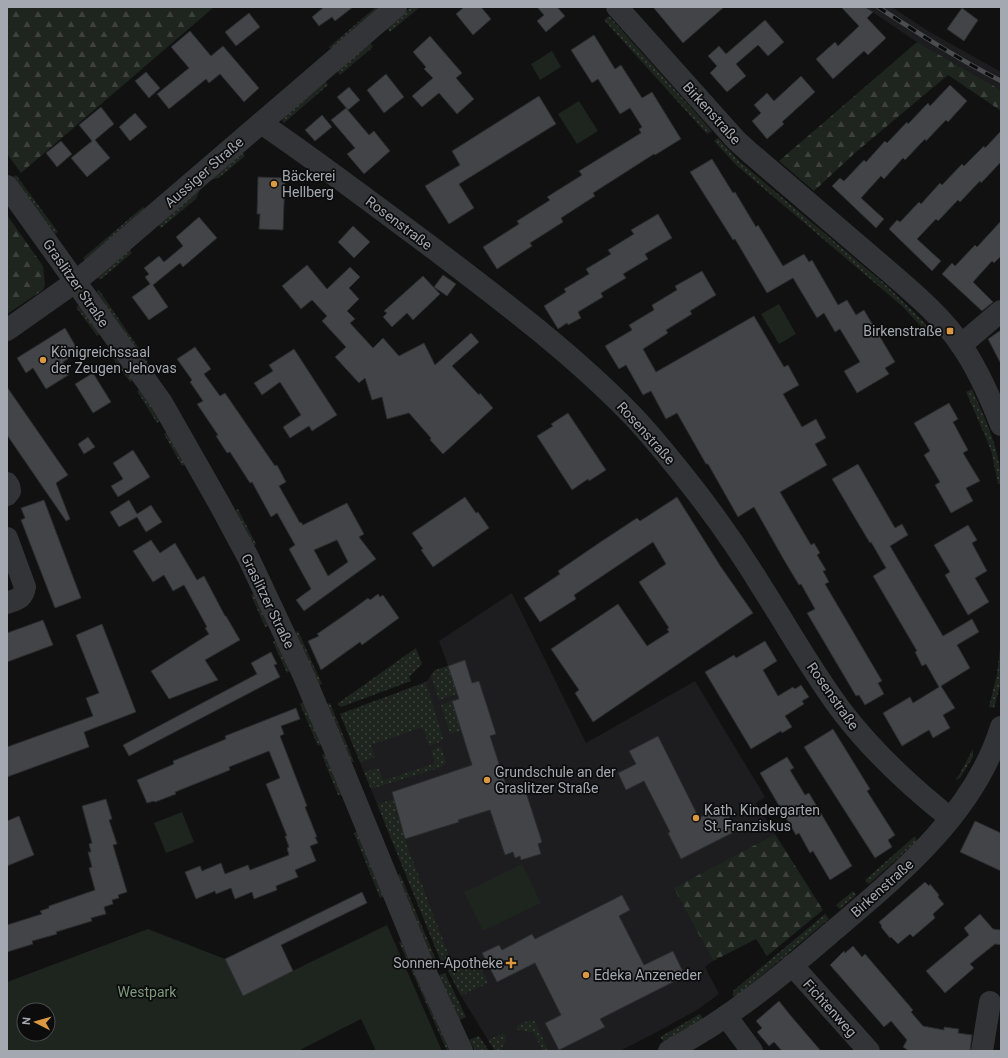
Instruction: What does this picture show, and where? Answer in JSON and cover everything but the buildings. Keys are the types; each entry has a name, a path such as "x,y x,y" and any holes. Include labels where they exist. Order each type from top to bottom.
{"street":[{"name":"Aussiger Straße","path":"7,330 75,282 396,7"},
{"name":"Birkenstraße","path":"617,7 736,140 913,293 950,331 961,345 981,379 1001,424"},
{"name":"Rosenstraße","path":"261,123 351,188 522,318 588,373 630,414 684,476 723,530 748,565 826,690 844,713 893,770 922,796 950,818"},
{"name":"Graslitzer Straße","path":"7,186 162,403 220,505 248,559 314,699 427,975 462,1051"},
{"path":"961,345 1001,311"},
{"path":"7,483 10,491 7,495"},
{"path":"7,538 25,588 24,594 20,598 7,603"},
{"name":"Birkenstraße","path":"669,1051 726,1016 792,965 870,900 911,863 950,818 995,759 1001,727"},
{"name":"Fichtenweg","path":"792,965 869,1051"},
{"path":"982,1051 990,1002"},
{"path":"726,1016 752,1051"}],"shaded area":[{"path":"865,7 892,7 928,31 1001,72 1001,90 917,42"},
{"path":"512,593 586,743 695,681 765,797 756,803 775,834 675,888 713,961 705,967 719,994 697,1010 620,1051 503,1051 502,1049 507,1038 504,1032 488,1040 461,996 487,984 472,959 448,971 450,958 405,839 396,811 398,811 394,799 377,804 340,714 426,682 435,670 448,666 439,641"}],"green space":[{"path":"7,7 214,7 21,173 7,154"},
{"path":"376,7 383,7 333,51 329,47"},
{"path":"411,7 420,7 390,32 387,28"},
{"path":"609,16 712,131 707,134 604,20"},
{"path":"370,42 373,47 340,75 337,71"},
{"path":"917,42 1001,90 1001,111 948,75 856,152 814,191 779,161"},
{"path":"552,51 561,67 540,80 531,64"},
{"path":"325,81 328,85 284,123 283,122 282,118"},
{"path":"579,101 598,131 577,144 558,114"},
{"path":"718,138 739,161 886,285 931,329 927,333 903,307 736,165 714,141"},
{"path":"242,152 245,156 220,177 208,181"},
{"path":"16,175 58,232 55,234 13,177"},
{"path":"201,187 196,199 161,228 158,224"},
{"path":"143,207 146,210 86,262 83,258"},
{"path":"7,215 43,266 45,285 43,290 7,314"},
{"path":"128,248 132,253 100,280 97,276"},
{"path":"99,290 148,362 145,364 95,293"},
{"path":"779,304 796,334 779,344 761,314"},
{"path":"79,305 100,334 97,336 76,307"},
{"path":"109,347 133,380 130,382 106,349"},
{"path":"140,389 161,420 157,423 137,391"},
{"path":"972,389 987,423 995,447 1001,484 998,484 992,454 966,392"},
{"path":"168,431 186,464 182,466 164,434"},
{"path":"238,509 256,544 252,547 234,511"},
{"path":"255,593 270,625 265,627 251,595"},
{"path":"298,631 322,684 317,686 294,633"},
{"path":"277,640 291,670 287,673 273,642"},
{"path":"1001,640 1001,682 994,708 989,707 997,674"},
{"path":"416,648 422,664 409,677 411,681 341,707 337,704"},
{"path":"448,666 457,694 439,700 431,675 435,670"},
{"path":"426,682 443,738 440,742 429,746 423,727 371,745 375,757 360,762 340,714"},
{"path":"452,701 461,731 450,734 441,705"},
{"path":"304,702 322,744 318,746 300,704"},
{"path":"330,703 354,762 348,761 325,705"},
{"path":"441,746 446,762 442,767 371,789 364,772 379,768 383,781 435,763 431,750"},
{"path":"973,749 973,757 960,778 955,780 959,775"},
{"path":"326,754 343,795 338,795 322,755"},
{"path":"394,799 398,811 396,811 405,839 450,958 441,962 377,804"},
{"path":"182,812 194,842 166,853 154,823"},
{"path":"358,831 384,896 380,898 354,833"},
{"path":"775,834 823,910 767,956 756,939 713,961 674,888"},
{"path":"915,836 917,841 869,884 865,880"},
{"path":"522,864 541,903 483,931 464,892"},
{"path":"400,874 436,960 432,962 396,876"},
{"path":"853,891 856,895 840,909 836,905"},
{"path":"825,914 829,919 736,997 733,996 733,991"},
{"name":"Westpark","path":"387,925 442,1051 376,1051 361,1019 298,1051 7,1051 7,982 148,929 225,959 243,995"},
{"path":"403,941 450,1049 447,1051 399,942"},
{"path":"472,959 476,960 487,980 487,984 461,996 448,971"},
{"path":"445,973 466,1017 458,1021 437,976"},
{"path":"700,1014 703,1019 664,1042 660,1037"},
{"path":"530,1020 534,1020 549,1051 543,1051 533,1032 518,1030 516,1026"},
{"path":"504,1032 507,1038 502,1049 503,1051 495,1051 488,1040"},
{"path":"479,1036 489,1051 475,1051 469,1040"}],"railway":[{"path":"878,7 954,55 1001,81"}],"place":[{"name":"Bäckerei Hellberg","path":"274,184"},
{"name":"Birkenstraße","path":"950,331"},
{"name":"Königreichssaal der Zeugen Jehovas","path":"43,360"},
{"name":"Grundschule an der Graslitzer Straße","path":"487,780"},
{"name":"Kath. Kindergarten St. Franziskus","path":"696,818"},
{"name":"Sonnen-Apotheke","path":"511,963"},
{"name":"Edeka Anzeneder","path":"586,975"}]}
